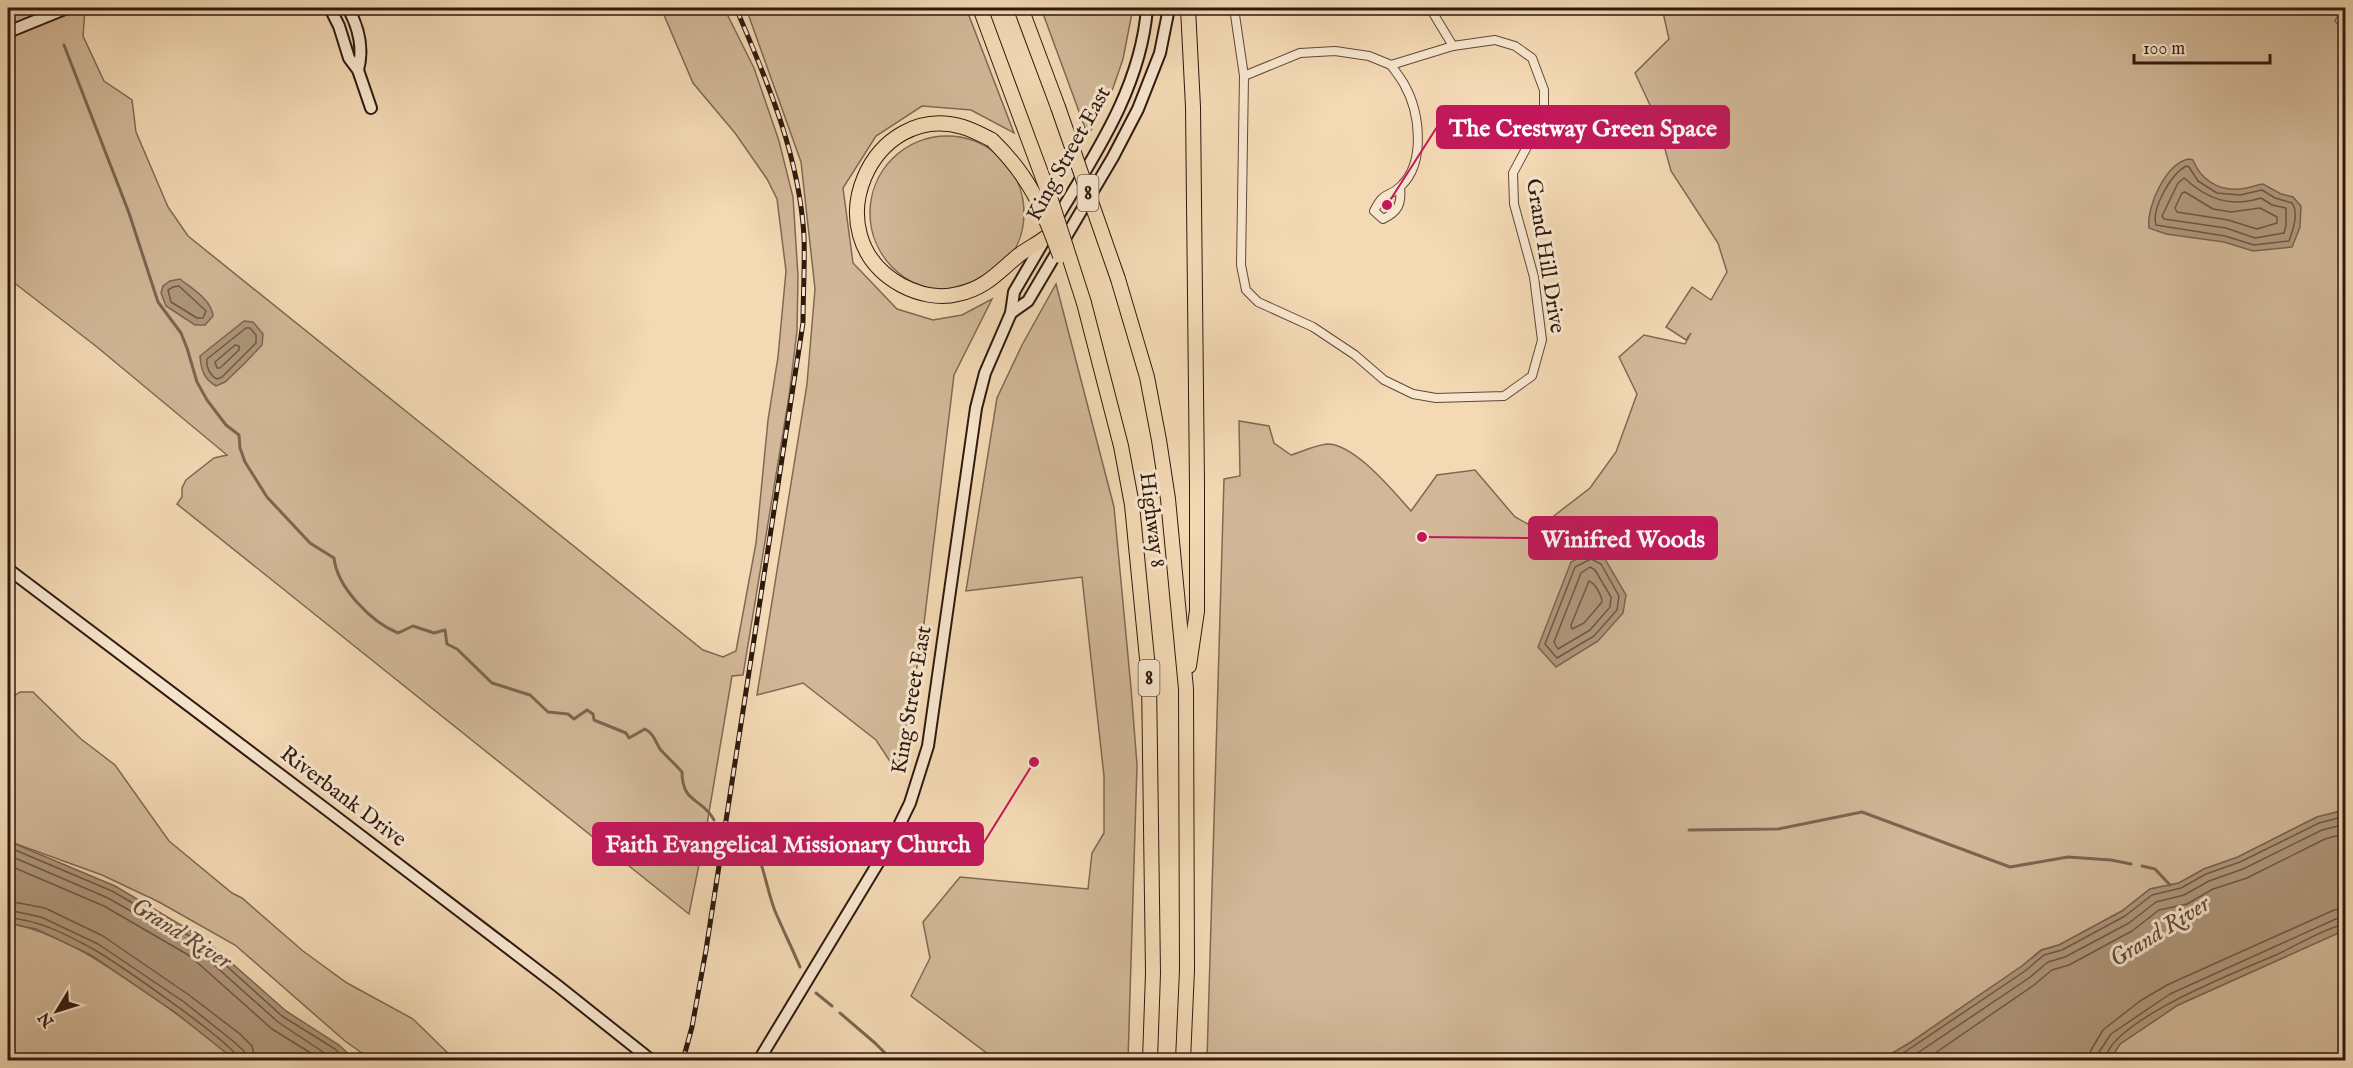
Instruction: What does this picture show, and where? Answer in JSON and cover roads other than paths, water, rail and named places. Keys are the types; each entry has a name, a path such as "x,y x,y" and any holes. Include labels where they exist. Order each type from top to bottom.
{"highway":[{"name":"Highway 8","path":"980,8 1050,197 1084,303 1121,446 1132,505 1149,679 1153,973 1150,1060"},
{"name":"Highway 8","path":"1021,8 1118,279 1147,377 1159,440 1168,499 1186,689 1186,970 1183,1060"},
{"path":"1186,689 1197,611 1193,119 1188,8"},
{"path":"1046,238 1019,255 1004,271 989,282 957,295 943,296 914,291 890,278 869,255 861,239 858,223 858,192 871,164 881,151 894,140 924,126 961,126 992,140 1009,156 1033,189 1070,284 1084,303"}],"main road":[{"path":"8,32 68,8"},
{"path":"330,8 339,26 349,58 358,70 371,108"},
{"path":"348,8 360,40 362,55 358,70"},
{"name":"King Street East","path":"759,1060 892,840 920,777 934,714 976,408 985,373 1011,313 1014,292 1103,141 1121,106 1134,68 1147,8"},
{"name":"King Street East","path":"1011,313 1028,301 1113,157 1138,109 1160,53 1169,8"},
{"name":"Riverbank Drive","path":"8,569 558,986 651,1060"}],"street":[{"name":"Grand Hill Drive","path":"1234,8 1244,76 1241,265 1246,290 1258,302 1313,327 1355,355 1384,380 1413,394 1436,398 1504,396 1532,376 1542,339 1533,277 1514,204 1513,173 1544,115 1544,90 1532,58 1515,45 1495,40 1453,46 1391,65"},
{"path":"1430,8 1453,46"},
{"path":"1244,76 1300,53 1312,52 1346,52 1369,56 1391,65 1405,85 1416,115 1417,141 1414,168 1400,187"}],"water":[{"path":"2189,159 2193,160 2205,178 2217,186 2239,189 2263,184 2281,194 2293,197 2301,206 2300,227 2292,247 2253,251 2224,242 2166,234 2149,228 2151,209 2159,187 2173,169"},
{"path":"180,279 200,295 212,310 213,316 205,325 195,325 166,306 161,293 163,286 170,281"},
{"path":"244,321 253,322 263,334 262,345 225,382 216,386 204,374 200,356"},
{"path":"1591,551 1605,559 1626,595 1623,613 1598,641 1556,667 1538,647 1571,562"},
{"name":"Grand River","path":"2345,810 2345,930 2178,1005 2120,1044 2110,1060 1881,1060 1911,1042 2042,950 2059,945 2122,911 2150,889 2179,883 2204,869 2238,857 2317,817"},
{"name":"Grand River","path":"8,841 115,886 203,938 286,1011 339,1045 355,1060 235,1060 176,1013 91,955 36,929 8,923"}],"waterway":[{"path":"64,45 129,213 158,302 181,333 197,382 207,400 226,425 239,435 240,448 245,462 267,497 310,543 334,558 341,580 348,592 377,621 398,633 413,626 434,633 445,630 447,644 457,649 492,683 530,695 548,712 568,714 574,719 587,710 593,714 594,720 626,733 629,738 645,729 682,772 685,790 714,820"},
{"path":"1689,830 1778,829 1862,812 2010,867 2068,857 2131,864"},
{"path":"738,826 753,844 758,855 775,911 800,967"},
{"path":"2142,866 2155,869 2170,885"},
{"path":"816,993 832,1006"},
{"path":"840,1013 892,1060"}],"railway":[{"path":"683,1060 692,1027 706,950 803,323 804,236 796,176 780,119 736,8"}],"place":[{"name":"The Crestway Green Space","path":"1387,205"},
{"name":"Winifred Woods","path":"1422,537"},
{"name":"Faith Evangelical Missionary Church","path":"1034,762"}]}
